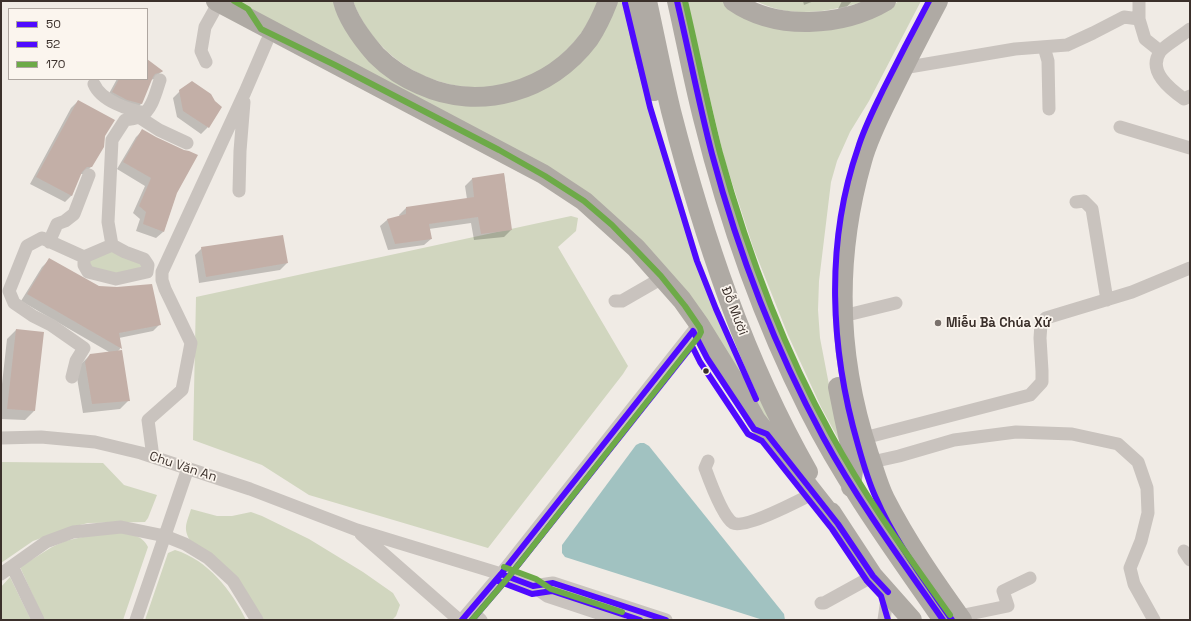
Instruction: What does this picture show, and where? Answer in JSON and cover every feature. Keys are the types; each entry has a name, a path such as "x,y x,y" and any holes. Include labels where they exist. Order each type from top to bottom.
{"highway":[{"path":"343,1 345,8 365,43 386,65 430,90 448,95 477,98 495,96 524,88 554,72 567,62 589,39 597,26 608,1"},
{"name":"Đỗ Mười","path":"633,1 642,50 663,124 710,274 739,343 808,486"},
{"name":"Đỗ Mười","path":"647,1 670,109 696,201 725,291 747,344 776,410 805,466 838,524 873,576 912,620"},
{"path":"677,1 703,117 720,181 742,252 768,320 809,410 851,487 955,619"},
{"path":"733,1 752,12 770,18 809,22 848,16 865,11 886,1"},
{"path":"851,487 854,462 844,417 830,336 829,297 834,239 841,200 852,155 892,69 928,1"},
{"path":"938,1 879,118 862,160 852,203 845,248 842,293 844,335 848,371 864,438 884,497 908,542 955,619"},
{"path":"217,2 542,174 584,202 636,248 682,300 696,328 756,420 838,524"},
{"path":"242,14 255,35 331,72 495,157 579,207 606,231 655,282 696,328"},
{"name":"Đỗ Mười","path":"888,592 896,620"}],"street":[{"path":"1139,1 1138,19 1145,40 1160,51"},
{"path":"206,62 201,51 205,27 217,2"},
{"path":"903,68 1015,49 1067,45 1124,17 1138,19"},
{"path":"1190,30 1160,51 1156,62 1157,74 1184,99 1190,96"},
{"path":"153,457 148,420 182,390 191,343 165,289 162,280 162,272 267,41"},
{"path":"1044,47 1048,61 1049,109"},
{"path":"112,245 108,222 112,140 125,120 142,115 153,100 160,80"},
{"path":"94,84 104,96 142,115 159,130 187,143"},
{"path":"239,191 244,92"},
{"path":"1120,127 1190,148"},
{"path":"49,242 57,224 65,221 74,214 89,175"},
{"path":"1076,202 1084,201 1092,209 1107,300"},
{"path":"72,377 76,361 88,350 51,325 33,316 14,303 9,291 27,246 42,238 84,257 112,245"},
{"path":"84,257 84,265 88,272 116,279 147,272 148,265 144,259 125,252 112,245"},
{"path":"148,265 168,258"},
{"path":"864,438 1030,395 1042,382 1040,338 1041,324 1046,318 1132,292 1190,268"},
{"path":"615,301 622,301 655,282"},
{"path":"843,316 896,303"},
{"path":"481,620 467,615 696,328"},
{"path":"872,462 899,456 954,440 1016,432 1072,434 1118,444 1138,462 1147,488 1148,513 1141,541 1130,568 1134,584 1154,620"},
{"name":"Chu Văn An","path":"1,438 41,437 95,442 153,457 250,489 357,530 501,574 533,586 547,596 619,620"},
{"path":"708,461 705,468 707,474 724,512 732,523 740,524 752,521 808,486"},
{"path":"136,620 188,468"},
{"path":"1,574 46,542 73,532 121,527 165,536 185,544 208,558 233,581 257,620"},
{"name":"Chu Văn An","path":"357,530 459,620"},
{"path":"12,566 38,620"},
{"path":"821,604 873,576"},
{"path":"955,619 1008,606 1003,591 1030,578"},
{"name":"Chu Văn An","path":"533,586 553,583 666,620"},
{"path":"884,620 888,592"}],"green space":[{"path":"232,1 335,1 405,85 530,95 617,1 627,1 653,117 690,244 707,289 728,337 771,421 768,422 631,235"},
{"path":"353,1 599,1 587,25 578,38 547,68 535,75 502,85 476,87 450,84 425,76 402,63 382,46 365,25"},
{"path":"687,1 724,1 766,23 887,9 899,1 921,1 869,101 850,132 837,161 831,182 819,281 818,310 820,338 840,442 821,407 788,335 753,247 724,158"},
{"path":"756,1 866,1 824,11 796,12 769,7"},
{"path":"571,216 578,218 576,231 558,247 628,366 488,548 309,495 262,465 193,440 196,297"},
{"path":"112,247 146,265 116,277 90,270 86,258"},
{"path":"1,462 103,463 124,485 157,495 145,522 88,523 72,527 33,541 1,563"},
{"path":"191,509 217,516 232,516 251,512 309,539 363,572 393,593 400,605 396,616 392,620 262,620 191,542 188,537 186,526"},
{"path":"100,533 121,533 134,535 140,538 148,547 123,620 44,620 20,567 52,547 65,541"},
{"path":"175,550 198,561 218,578 234,598 246,620 145,620 168,553"},
{"path":"10,577 31,620 1,620 1,587"}],"water":[{"path":"644,443 649,446 784,614 785,620 763,620 565,557 562,553 562,545 636,445"}],"building":[{"path":"148,60 163,71 155,74 153,77 142,104 127,100 112,92 118,80 148,80"},
{"path":"192,81 211,94 215,101 222,107 209,128 183,111 179,90"},
{"path":"78,100 115,120 105,136 104,147 92,167 87,167 82,172 72,196 36,177"},
{"path":"142,129 184,150 198,155 177,193 164,232 143,224 146,212 139,206 151,178 123,162"},
{"path":"504,173 512,230 481,234 478,217 429,224 432,239 395,244 387,219 406,214 406,207 474,197 472,178"},
{"path":"283,235 288,263 206,277 201,247"},
{"path":"49,258 99,286 117,287 152,284 161,325 119,333 122,349 27,294"},
{"path":"16,329 44,332 35,411 7,409"},
{"path":"122,350 130,401 92,404 85,362 90,354"}],"transit line":[{"name":"170","path":"234,1 248,9 261,29 335,65 499,150 545,176 584,201 612,225 661,276 685,306 700,328 701,332 699,336 507,579 472,620"},
{"name":"50","path":"677,1 707,135 722,191 759,299 789,369 836,461 880,530 943,620"},
{"name":"170","path":"685,1 720,153 754,261 781,332 813,401 858,481 918,571 950,615"},
{"name":"52","path":"929,1 883,90 860,141 847,184 840,221 836,258 835,296 837,334 842,371 849,409 868,479 873,492 901,546 952,620"},
{"name":"52","path":"625,3 650,107 697,261 716,309 756,399"},
{"name":"50","path":"462,620 501,574 693,331 707,358 754,429 767,434 838,524 873,576 888,592"},
{"name":"52","path":"472,620 507,579 692,346 700,362 748,434 762,441 832,529 867,581 881,596 888,620"},
{"name":"170","path":"504,567 536,579 551,589 622,612"},
{"name":"50","path":"501,574 533,586 553,583 666,620"},
{"name":"52","path":"498,581 532,594 552,591 640,620"}],"place":[{"name":"Miễu Bà Chúa Xứ","path":"938,323"}]}
